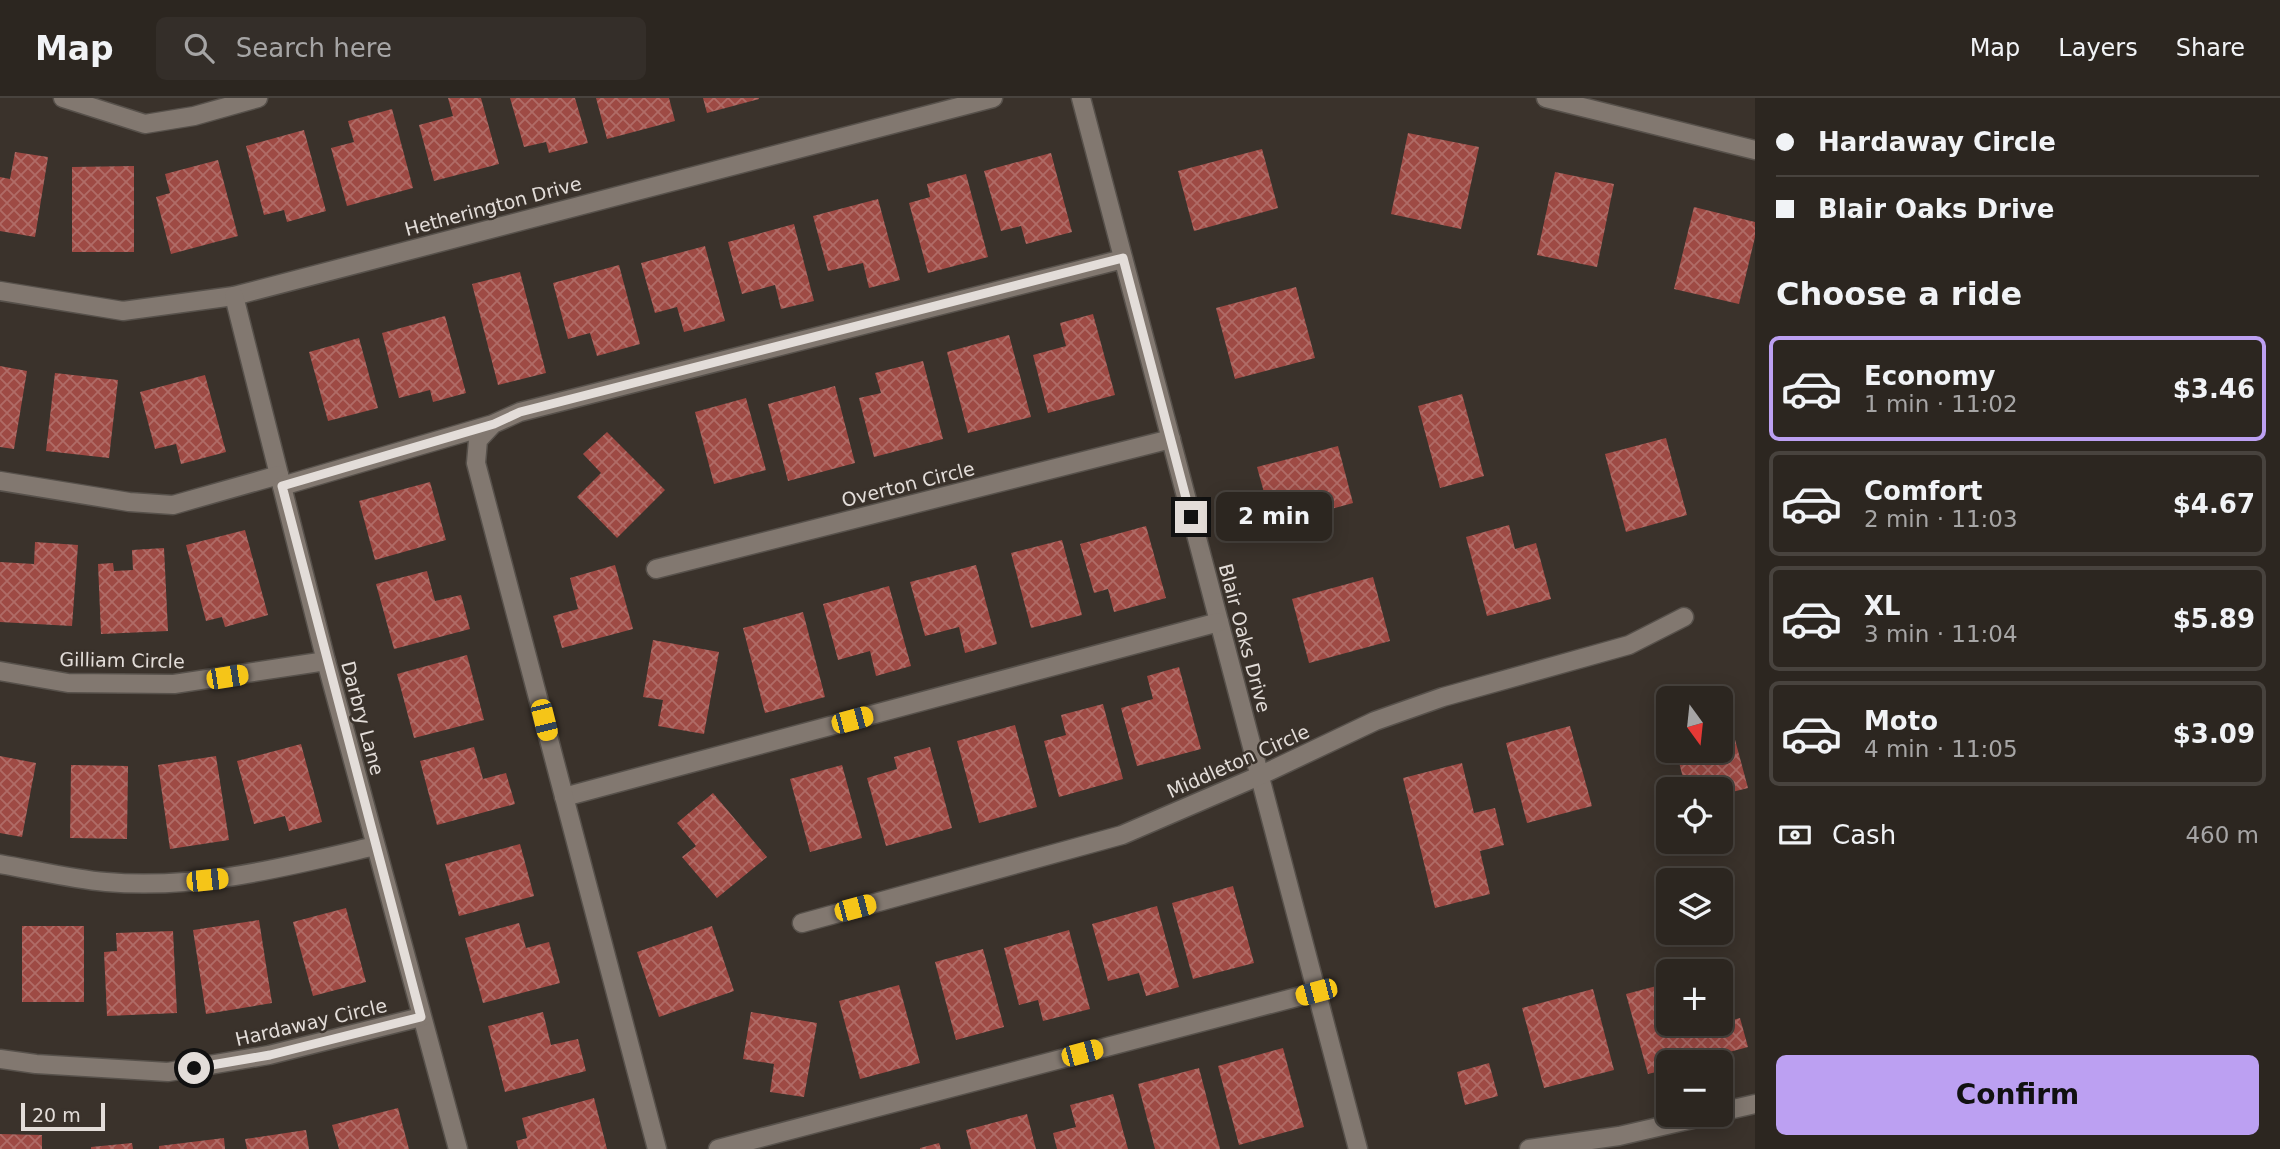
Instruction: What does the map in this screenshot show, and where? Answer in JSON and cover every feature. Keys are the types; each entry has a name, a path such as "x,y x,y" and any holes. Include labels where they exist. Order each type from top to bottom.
{"street":[{"path":"63,98 145,124 194,116 258,98"},
{"name":"Hetherington Drive","path":"0,290 94,309 123,311 234,296 993,98"},
{"name":"Blair Oaks Drive","path":"1081,98 1358,1149"},
{"path":"1546,98 1755,150"},
{"path":"0,481 129,502 173,505 281,480 494,424 520,412 1123,258"},
{"name":"Darbry Lane","path":"234,296 326,661 458,1149"},
{"path":"494,424 478,440 476,463 657,1149"},
{"name":"Overton Circle","path":"656,569 1171,439"},
{"name":"Middleton Circle","path":"802,923 1122,835 1259,776 1376,721 1443,697 1629,645 1684,617"},
{"path":"564,797 1219,622"},
{"name":"Gilliam Circle","path":"0,671 68,683 174,684 326,661"},
{"path":"0,864 105,882 181,883 257,874 376,846"},
{"path":"718,1149 1316,992"},
{"name":"Hardaway Circle","path":"0,1059 36,1064 168,1072 270,1055 421,1017"},
{"path":"1733,1109 1755,1104"},
{"path":"1529,1149 1619,1136 1658,1127"}],"building":[{"path":"448,98 481,98 499,164 434,181 419,125 453,116"},
{"path":"510,98 575,98 588,143 549,153 546,142 524,147"},
{"path":"596,98 669,98 675,121 607,139"},
{"path":"703,98 759,98 759,99 707,113"},
{"path":"392,109 413,188 347,206 331,148 354,142 348,121"},
{"path":"304,130 326,211 287,222 284,210 264,215 246,146"},
{"path":"1408,133 1479,147 1461,229 1391,214"},
{"path":"1262,149 1278,208 1194,231 1178,171"},
{"path":"15,152 48,157 35,237 0,231 0,177 10,179"},
{"path":"1051,153 1072,232 1026,244 1021,226 1001,231 984,171"},
{"path":"218,160 238,236 171,254 156,197 170,193 165,174"},
{"path":"134,166 134,252 72,252 72,167"},
{"path":"1555,172 1614,184 1597,267 1537,255"},
{"path":"966,174 988,257 928,273 909,203 930,197 927,184"},
{"path":"878,199 900,280 869,288 863,263 828,271 813,216"},
{"path":"1694,207 1755,222 1755,237 1739,304 1674,289"},
{"path":"794,224 814,301 781,309 775,285 742,294 728,242"},
{"path":"705,246 725,321 684,332 677,307 655,313 641,263"},
{"path":"619,265 640,344 597,356 590,333 568,339 553,283"},
{"path":"520,272 546,373 498,385 472,284"},
{"path":"1296,287 1315,358 1235,379 1216,308"},
{"path":"1093,314 1115,395 1048,413 1033,355 1066,346 1060,323"},
{"path":"445,316 466,393 433,402 430,390 399,398 382,333"},
{"path":"1009,335 1031,417 968,433 947,352"},
{"path":"359,338 378,408 328,421 309,352"},
{"path":"923,361 943,439 874,457 859,398 881,393 875,373"},
{"path":"0,366 27,371 14,449 0,447"},
{"path":"55,373 118,380 109,458 46,451"},
{"path":"205,375 226,452 181,464 176,444 155,449 140,392"},
{"path":"835,386 855,463 788,481 768,404"},
{"path":"1462,394 1484,476 1440,488 1418,406"},
{"path":"746,398 766,470 714,484 695,412"},
{"path":"607,432 665,490 617,538 577,497 601,473 583,454"},
{"path":"1666,438 1687,515 1626,532 1605,454"},
{"path":"1338,446 1353,503 1273,525 1257,467"},
{"path":"430,482 446,540 375,560 359,501"},
{"path":"1509,525 1515,549 1536,543 1551,599 1487,616 1466,537"},
{"path":"1146,526 1166,598 1114,612 1108,589 1094,593 1080,544"},
{"path":"245,530 268,615 225,627 222,617 206,621 186,545"},
{"path":"1062,540 1082,615 1031,628 1011,553"},
{"path":"35,542 78,545 72,626 0,622 0,562 34,564"},
{"path":"164,548 168,631 101,634 98,564 113,563 114,571 133,570 132,550"},
{"path":"615,565 633,629 562,648 553,616 578,609 570,578"},
{"path":"976,565 997,644 965,653 959,627 925,636 910,582"},
{"path":"427,571 435,601 461,595 470,629 394,649 376,584"},
{"path":"1373,577 1390,641 1309,663 1292,599"},
{"path":"889,586 911,666 876,676 870,651 838,660 823,604"},
{"path":"803,612 825,697 765,713 743,628"},
{"path":"653,640 719,652 704,734 658,726 663,700 643,697"},
{"path":"467,655 484,720 414,738 397,674"},
{"path":"1179,667 1201,749 1137,766 1121,708 1153,699 1147,676"},
{"path":"1103,704 1123,779 1059,797 1044,741 1066,735 1061,715"},
{"path":"1015,725 1037,807 979,823 957,741"},
{"path":"1570,726 1592,806 1527,823 1506,743"},
{"path":"1733,732 1748,788 1733,792 1733,777 1683,777 1679,763 1733,763"},
{"path":"301,744 322,822 289,831 285,816 254,824 237,761"},
{"path":"474,747 483,779 506,773 515,804 437,825 420,761"},
{"path":"930,747 952,828 886,846 867,778 897,769 894,757"},
{"path":"0,756 36,763 22,837 0,833"},
{"path":"216,756 229,840 170,849 158,765"},
{"path":"1462,763 1474,813 1495,808 1504,845 1480,851 1490,894 1435,908 1403,778"},
{"path":"71,765 128,766 127,839 70,838"},
{"path":"842,765 862,838 810,852 790,779"},
{"path":"713,793 767,857 717,898 682,857 696,846 677,823"},
{"path":"520,844 534,896 459,916 445,864"},
{"path":"1233,886 1254,963 1193,979 1172,903"},
{"path":"1157,906 1179,987 1146,996 1139,973 1108,981 1092,924"},
{"path":"346,908 366,982 313,996 293,922"},
{"path":"259,920 272,1003 206,1014 193,930"},
{"path":"519,923 526,948 549,942 560,983 483,1003 465,938"},
{"path":"22,926 84,926 84,1002 22,1002"},
{"path":"712,926 734,991 659,1017 637,952"},
{"path":"1069,930 1090,1009 1043,1021 1038,1000 1019,1005 1004,948"},
{"path":"173,931 177,1013 107,1016 104,952 117,951 116,933"},
{"path":"983,949 1004,1027 956,1040 935,962"},
{"path":"899,985 920,1063 860,1079 839,1001"},
{"path":"1656,986 1656,1036 1733,1036 1733,1020 1740,1018 1748,1047 1733,1051 1656,1050 1656,1072 1648,1074 1626,994"},
{"path":"1593,989 1614,1070 1544,1088 1522,1008"},
{"path":"543,1012 551,1045 578,1039 586,1071 505,1092 488,1026"},
{"path":"751,1012 817,1023 804,1097 770,1092 774,1064 743,1059"},
{"path":"1283,1048 1304,1127 1239,1145 1218,1066"},
{"path":"1489,1063 1498,1096 1465,1105 1457,1072"},
{"path":"1199,1068 1220,1149 1155,1149 1138,1084"},
{"path":"1113,1094 1128,1149 1057,1149 1053,1133 1076,1127 1070,1105"},
{"path":"594,1098 607,1149 518,1149 516,1141 527,1138 522,1118"},
{"path":"398,1108 409,1149 339,1149 332,1125"},
{"path":"1027,1114 1036,1149 971,1149 966,1130"},
{"path":"306,1130 309,1149 247,1149 245,1139"},
{"path":"0,1134 42,1135 42,1149 0,1149"},
{"path":"224,1138 225,1149 159,1149 159,1146"},
{"path":"132,1143 133,1149 91,1149 91,1147"},
{"path":"939,1143 941,1149 920,1149 920,1148"}],"route":[{"path":"194,1068 270,1055 421,1017 282,486 494,424 520,412 1123,258 1191,517"}]}
